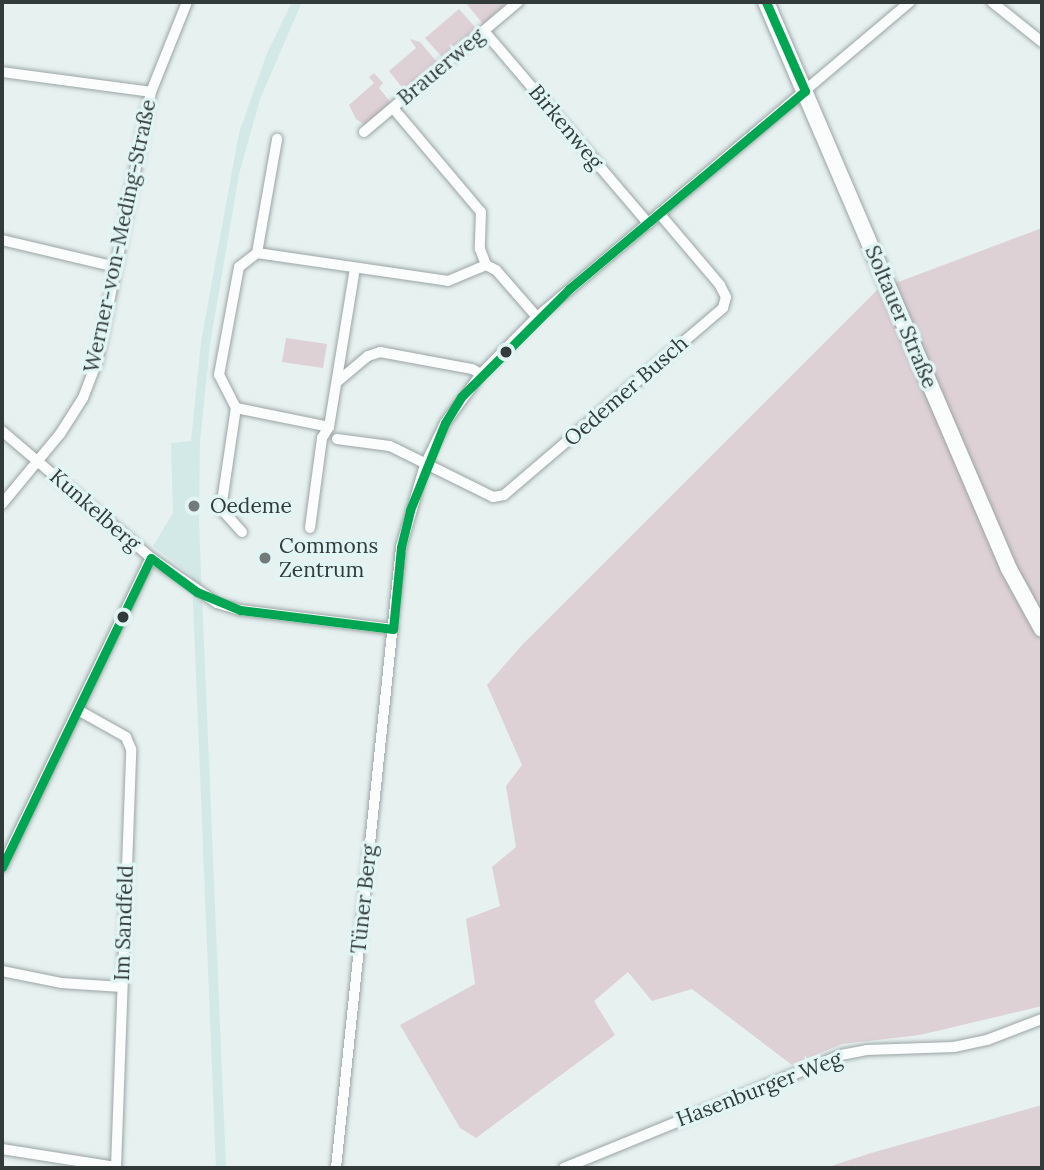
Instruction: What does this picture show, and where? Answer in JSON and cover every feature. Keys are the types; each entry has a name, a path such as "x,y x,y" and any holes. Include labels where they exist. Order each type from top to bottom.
{"street":[{"name":"Werner-von-Meding-Straße","path":"2,504 39,461 83,398 97,362 150,92 187,2"},
{"name":"Brauerweg","path":"364,132 518,2"},
{"name":"Soltauer Straße","path":"766,2 1009,569 1042,629"},
{"path":"992,2 1042,42"},
{"name":"Tüner Berg","path":"336,1168 401,547 425,465 445,423 481,374 537,317 905,4"},
{"name":"Birkenweg","path":"484,31 648,223"},
{"path":"2,72 150,92"},
{"path":"393,108 481,212 480,249 486,265 496,270 537,317"},
{"path":"242,532 221,509 236,408 219,375 239,267 257,253 277,139"},
{"name":"Oedemer Busch","path":"425,465 493,496 504,495 723,308 726,297 720,285 659,213"},
{"path":"2,240 116,267"},
{"path":"257,253 448,281 486,265"},
{"path":"310,528 323,438 329,427 355,268"},
{"path":"337,382 368,356 380,352 472,369 481,374"},
{"path":"236,408 329,427"},
{"name":"Kunkelberg","path":"2,431 151,558 197,592 240,610 393,629"},
{"path":"337,439 390,446 425,465"},
{"path":"2,867 151,558"},
{"name":"Im Sandfeld","path":"2,1149 116,1167 131,749 126,737 78,710"},
{"path":"2,971 61,983 122,987"},
{"name":"Hasenburger Weg","path":"564,1168 841,1055 867,1050 954,1046 987,1040 1042,1019"}],"shaded area":[{"path":"292,2 302,2 260,99 239,174 210,344 200,442 199,523 226,1168 216,1168 192,576 153,546 173,513 171,443 191,441 201,342 239,133 267,53"},
{"path":"465,2 508,2 483,24"},
{"path":"459,9 476,28 443,58 425,38"},
{"path":"410,39 420,42 437,62 405,91 389,71 416,48"},
{"path":"374,73 383,83 379,88 391,103 366,126 356,119 349,105 374,83 369,77"},
{"path":"1042,228 1042,1006 920,1035 842,1044 792,1065 692,989 652,1001 628,972 594,1001 615,1035 476,1138 460,1128 400,1025 475,984 466,919 500,906 492,867 516,847 506,786 522,765 487,685 523,644 877,290"},
{"path":"286,338 327,344 323,368 282,362"},
{"path":"1042,1105 1042,1168 825,1168 871,1153"}],"transit line":[{"path":"766,2 805,91"},
{"path":"393,629 401,547 410,510 445,423 461,397 569,289 805,91"},
{"path":"151,558 197,592 240,610 393,629"},
{"path":"2,867 151,558"}],"place":[{"name":"Oedeme","path":"194,506"},
{"name":"Commons Zentrum","path":"265,558"}]}
